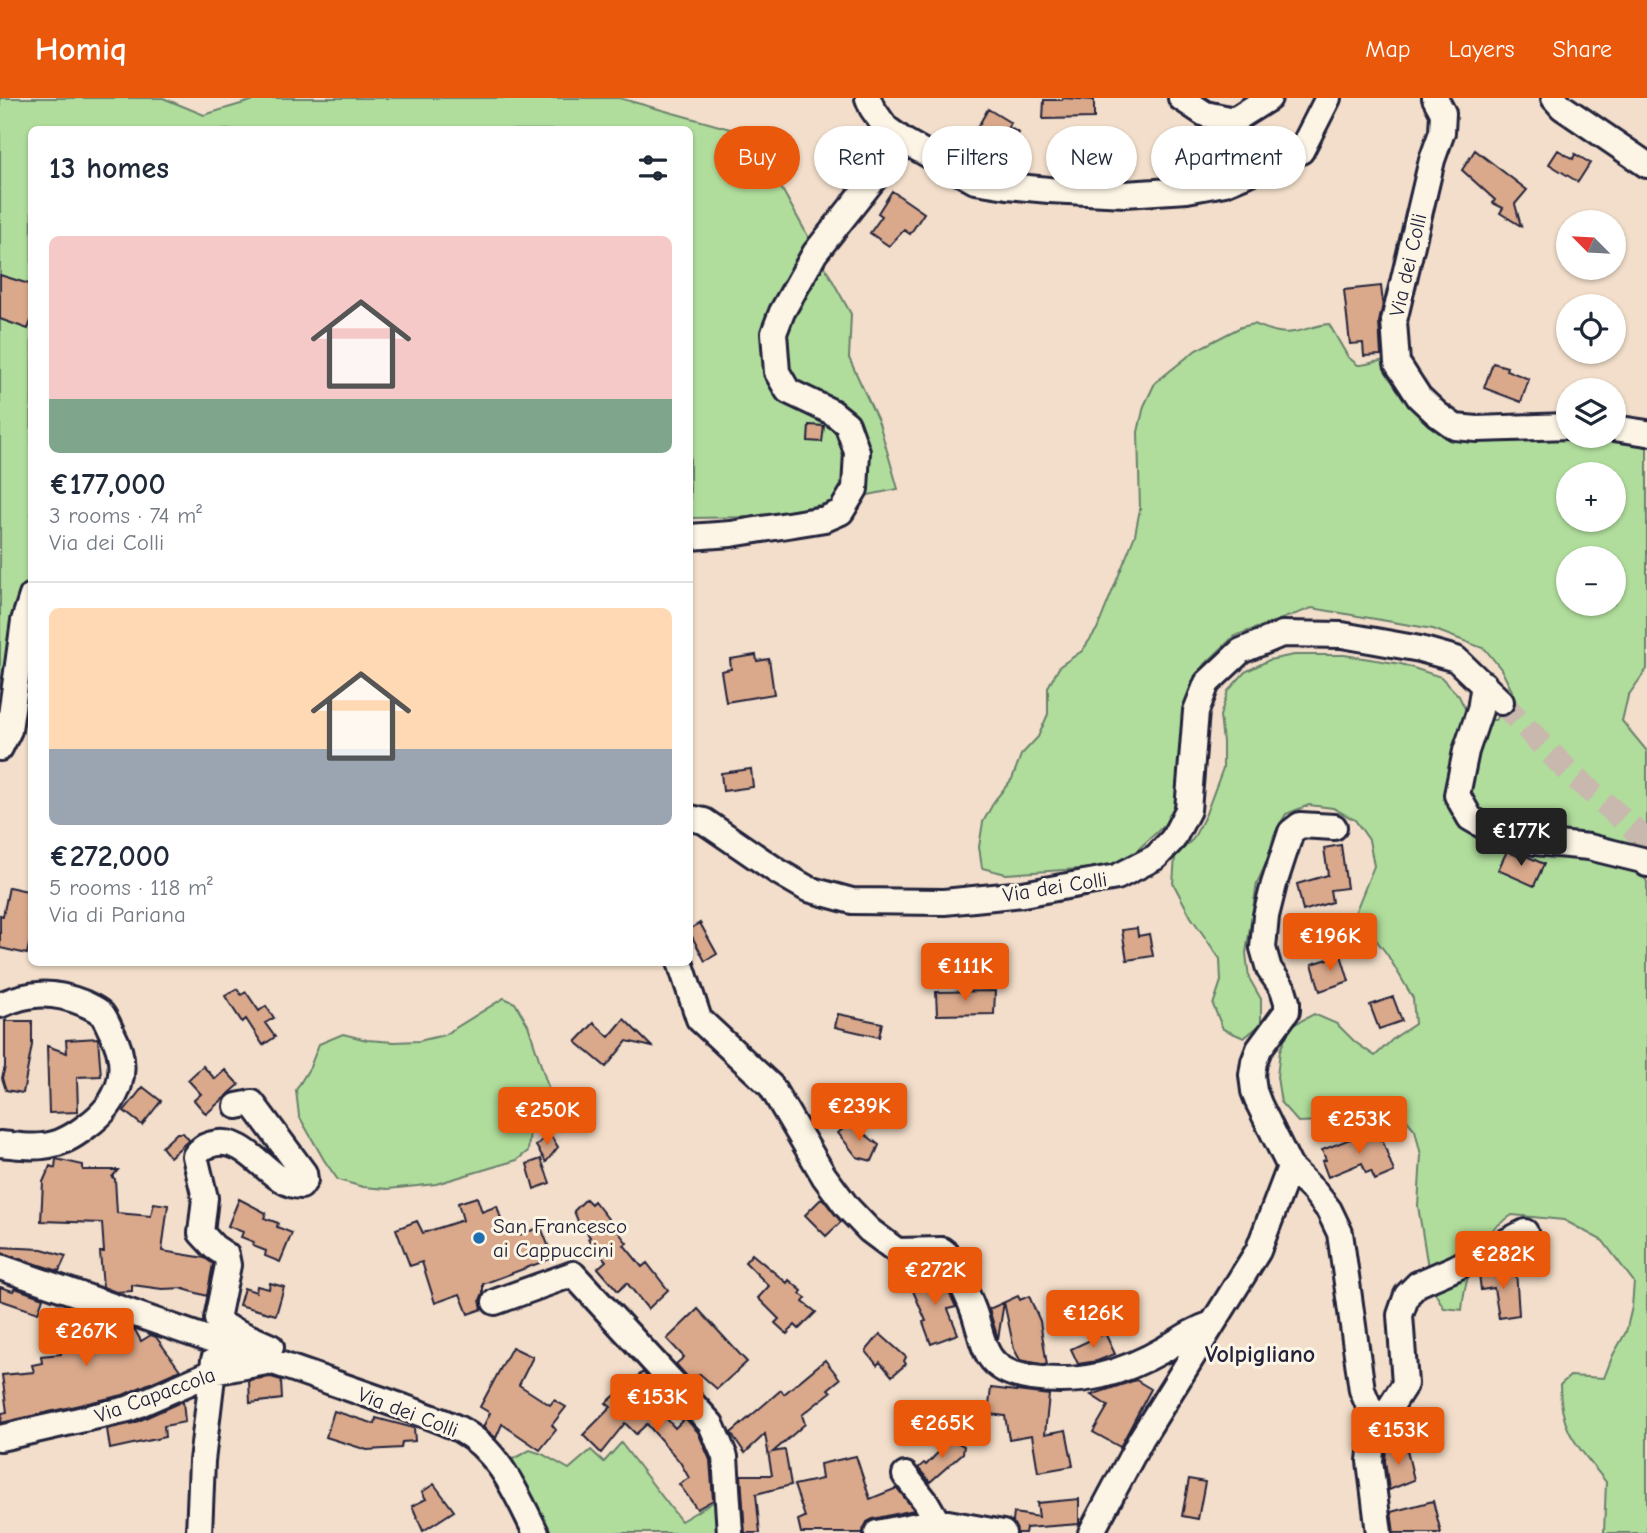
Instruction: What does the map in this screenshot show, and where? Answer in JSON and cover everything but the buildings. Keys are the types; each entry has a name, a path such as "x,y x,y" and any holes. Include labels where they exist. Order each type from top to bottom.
{"street":[{"path":"868,98 885,126"},
{"path":"1181,98 1205,114 1234,120 1269,98"},
{"path":"908,143 975,181 1049,190 1125,194 1187,190 1225,183 1301,151 1328,98"},
{"name":"Via dei Colli","path":"1435,98 1443,113 1442,132 1432,160 1394,321 1396,363 1419,397 1455,427 1477,429 1556,426"},
{"path":"1554,98 1562,107 1647,165"},
{"path":"693,537 731,534 825,519 841,512 855,489 857,452 847,424 832,412 788,391 777,372 775,333 782,312 815,253 866,189"},
{"path":"1626,430 1647,433"},
{"path":"0,748 9,730 28,608"},
{"name":"Via dei Colli","path":"693,819 704,821 776,871 808,888 852,901 944,902 1023,894 1117,877 1156,857 1173,839 1188,810 1196,712 1207,683 1241,651 1282,634 1342,635 1420,649 1456,659 1501,702"},
{"path":"1484,684 1480,710 1466,751 1457,794 1470,818 1496,833 1536,842 1588,846 1642,860 1647,864"},
{"path":"1335,827 1300,825 1291,832 1266,916 1263,948 1265,960 1283,989 1287,1011 1259,1049 1252,1076 1259,1104 1290,1167 1329,1210 1340,1233 1362,1390 1370,1409 1382,1420"},
{"path":"681,966 699,1019 771,1086 824,1177 847,1207 869,1230 897,1251 942,1250 947,1254 974,1310 989,1357 1005,1371 1043,1380 1095,1378 1117,1372 1162,1350 1192,1331 1212,1324"},
{"path":"0,1005 15,999 47,993 88,1005 102,1014 121,1055 122,1069 119,1086 103,1114 69,1139 44,1147 0,1144"},
{"path":"237,1106 252,1103 304,1173 305,1180 301,1186 293,1186 255,1157 229,1142 211,1144 200,1149 195,1156 205,1198 201,1233 226,1255 228,1265 217,1318 219,1324 275,1350 271,1362"},
{"path":"1091,1533 1141,1439 1258,1251 1290,1167"},
{"path":"1379,1533 1370,1461 1372,1442 1382,1420 1405,1384 1400,1315 1406,1295 1418,1284 1525,1231"},
{"name":"Via dei Colli","path":"0,1267 403,1407 459,1430 481,1445 508,1477 536,1533"},
{"path":"495,1302 573,1274 711,1424 725,1457 730,1533"},
{"path":"199,1533 201,1461 216,1343"},
{"name":"Via Capaccola","path":"0,1438 128,1409 213,1372 271,1362"},
{"path":"905,1475 937,1521"},
{"path":"877,1533 937,1521 1003,1533"}],"green space":[{"path":"0,98 163,98 204,115 261,98 619,98 720,126 714,126 714,189 782,189 851,314 849,358 879,423 898,489 760,517 693,518 693,126 28,126 28,699 0,686"},
{"path":"1254,324 1289,333 1329,324 1348,357 1358,365 1380,361 1399,366 1418,382 1448,420 1556,436 1556,448 1626,448 1626,437 1647,440 1647,669 1628,696 1622,721 1647,751 1647,838 1636,852 1638,865 1647,882 1647,1533 1604,1533 1606,1482 1567,1428 1561,1402 1560,1385 1570,1376 1604,1378 1626,1332 1634,1282 1603,1241 1564,1220 1512,1215 1490,1232 1479,1249 1467,1279 1462,1310 1444,1308 1431,1286 1418,1206 1421,1155 1415,1130 1398,1110 1373,1108 1323,1121 1298,1122 1281,1103 1277,1077 1280,1050 1291,1026 1314,1014 1337,1024 1355,1042 1375,1056 1394,1038 1415,1024 1413,998 1387,954 1355,913 1374,866 1369,840 1355,820 1333,808 1309,805 1286,814 1274,835 1268,859 1257,883 1246,953 1249,978 1261,999 1261,1024 1244,1038 1223,1029 1213,1005 1221,981 1220,959 1191,917 1173,883 1175,857 1193,839 1205,816 1223,768 1220,716 1228,691 1245,672 1269,660 1294,655 1344,655 1401,664 1441,677 1459,696 1470,719 1495,720 1513,700 1512,691 1501,669 1485,649 1433,629 1312,608 1234,636 1201,668 1191,691 1183,778 1170,820 1131,856 1108,867 1006,874 982,868 979,847 983,822 995,800 1012,779 1021,755 1038,737 1048,714 1048,687 1060,666 1082,651 1097,629 1135,535 1140,509 1138,432 1144,406 1155,383 1196,350 1241,327"},
{"path":"504,998 515,1003 528,1025 560,1124 530,1130 528,1151 517,1160 436,1184 388,1189 363,1187 338,1180 299,1116 296,1090 310,1067 319,1044 343,1034 367,1040 394,1042 419,1041 444,1035"},
{"path":"621,1443 681,1521 717,1500 724,1533 547,1533 509,1461 530,1450 569,1469 591,1450 604,1462"}],"tunnel":[{"path":"1501,702 1571,774 1635,830 1647,844"}],"place":[{"name":"San Francesco ai Cappuccini","path":"479,1238"}],"district":[{"name":"Volpigliano","path":"1260,1354"}]}
